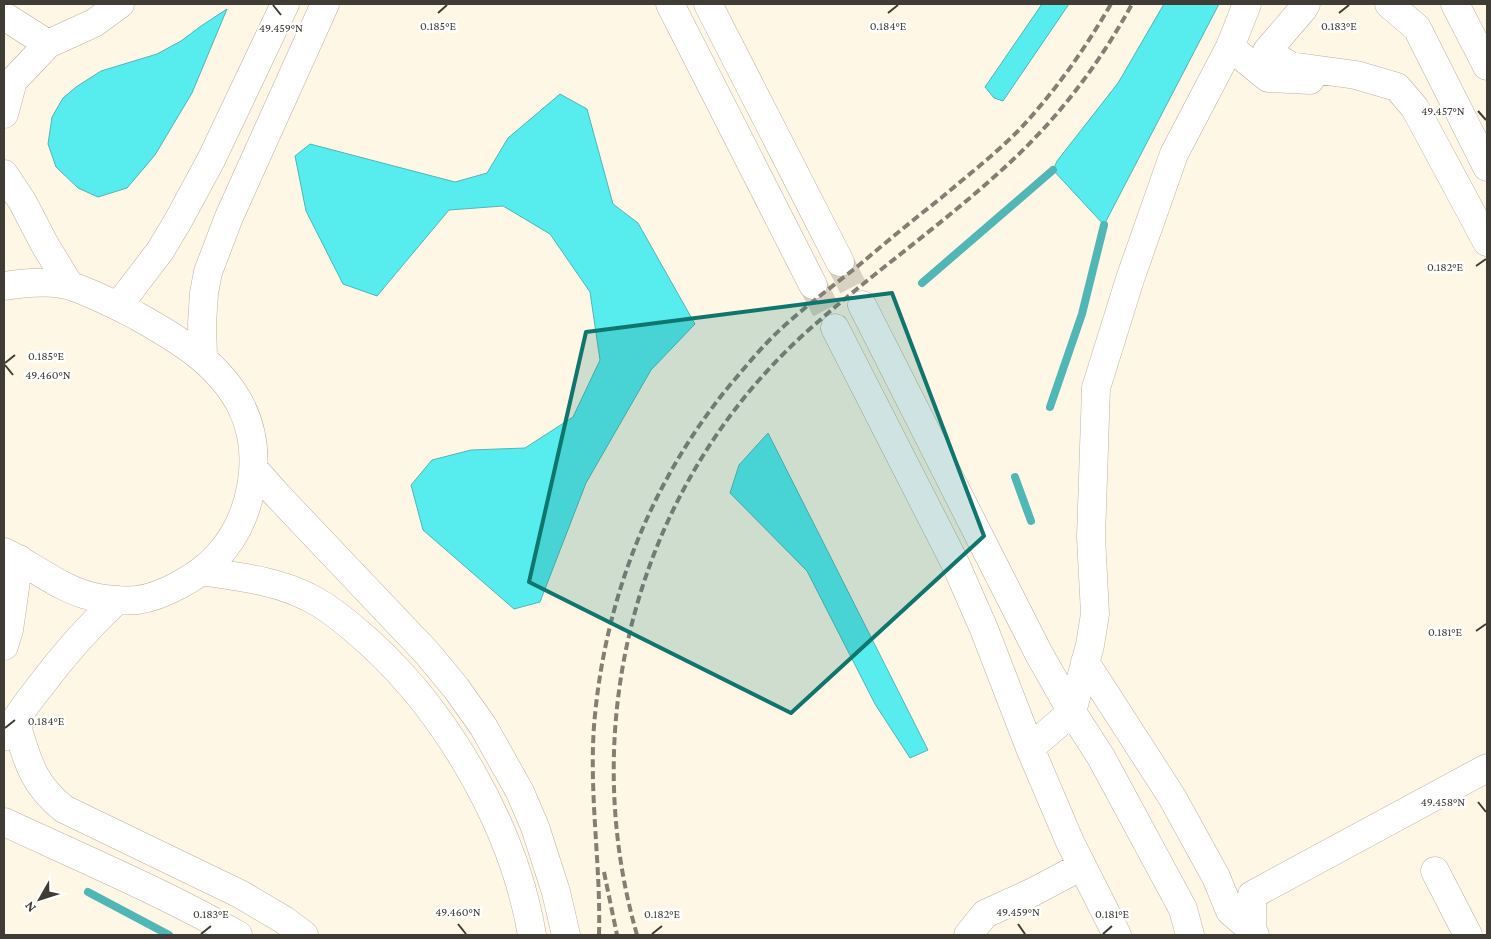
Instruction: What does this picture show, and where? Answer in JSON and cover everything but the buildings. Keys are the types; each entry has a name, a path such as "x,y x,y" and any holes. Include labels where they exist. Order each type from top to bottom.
{"street":[{"path":"4,114 14,81 48,44 94,23 120,4"},
{"path":"118,306 160,251 178,221 211,160 285,4"},
{"path":"203,357 202,324 204,293 208,272 229,217 325,4"},
{"path":"670,4 813,285"},
{"path":"708,4 840,262"},
{"path":"1030,748 1072,712 1090,645 1095,614 1091,537 1096,388 1130,279 1174,154 1230,47 1247,4"},
{"path":"1306,4 1267,51 1290,66 1356,75 1397,87 1415,108 1487,242"},
{"path":"1389,4 1417,28 1487,167"},
{"path":"1456,4 1487,66"},
{"path":"4,16 48,44"},
{"path":"1230,47 1268,78 1363,85 1383,95 1402,113 1453,207 1487,261"},
{"path":"4,174 22,201 45,245 70,286"},
{"path":"4,286 24,283 70,286 118,306 164,331 203,357 221,376 241,407 248,423 253,445 254,469 248,497 239,523 228,544 216,559 185,582 152,596 138,600 98,598 56,583 11,556"},
{"path":"862,305 1039,654 1072,712 1101,757 1183,909 1190,935"},
{"path":"835,328 956,565 984,629 1030,748 1076,854 1117,935"},
{"path":"254,469 428,654 483,726 520,792 535,827 556,892 566,935"},
{"path":"4,646 10,630 11,556"},
{"path":"202,571 273,584 291,589 310,598 346,622 370,642 397,669 442,726 462,756 483,794 501,831 515,871 532,935"},
{"path":"117,600 94,621 57,663 9,730 30,766 35,779 47,795 64,810 240,894 284,920 304,935"},
{"path":"1085,662 1172,797 1216,877 1230,911 1253,933"},
{"path":"1253,933 1252,895 1487,768"},
{"path":"4,822 159,894 238,935"},
{"path":"968,935 985,914 1033,892 1076,854"},
{"path":"1435,871 1468,935"}],"highlighted area":[{"path":"892,293 984,536 791,713 529,582 586,332"}],"water":[{"path":"1042,4 1069,4 1003,101 994,98 985,87"},
{"path":"1164,4 1219,4 1104,225 1053,170 1057,161 1118,83"},
{"path":"227,9 192,93 155,155 127,188 98,197 78,188 56,167 48,144 52,117 63,98 101,71 157,54 181,41"},
{"path":"560,94 587,109 613,204 638,223 695,324 651,370 586,483 540,602 514,609 423,530 411,485 432,460 471,450 525,448 573,417 600,360 590,292 550,234 503,206 449,210 377,296 343,284 306,211 295,156 310,144 455,182 487,173 508,138"},
{"path":"768,433 928,750 910,758 875,704 807,571 730,493 739,465"}],"waterway":[{"path":"922,283 1053,170"},
{"path":"1050,407 1082,314 1104,225"},
{"path":"1015,477 1031,521"},
{"path":"88,892 169,935"}],"tunnel":[{"path":"840,262 862,305"},
{"path":"813,285 835,328"}],"railway":[{"path":"599,935 593,778 594,726 599,679 620,589 654,503 676,462 702,422 730,385 776,334 801,311 941,198 1018,131 1068,70 1111,4"},
{"path":"637,935 619,852 614,769 620,686 637,606 665,528 704,455 753,387 812,327 981,189 1023,150 1059,112 1091,70 1132,4"},
{"path":"604,872 617,935"}]}
